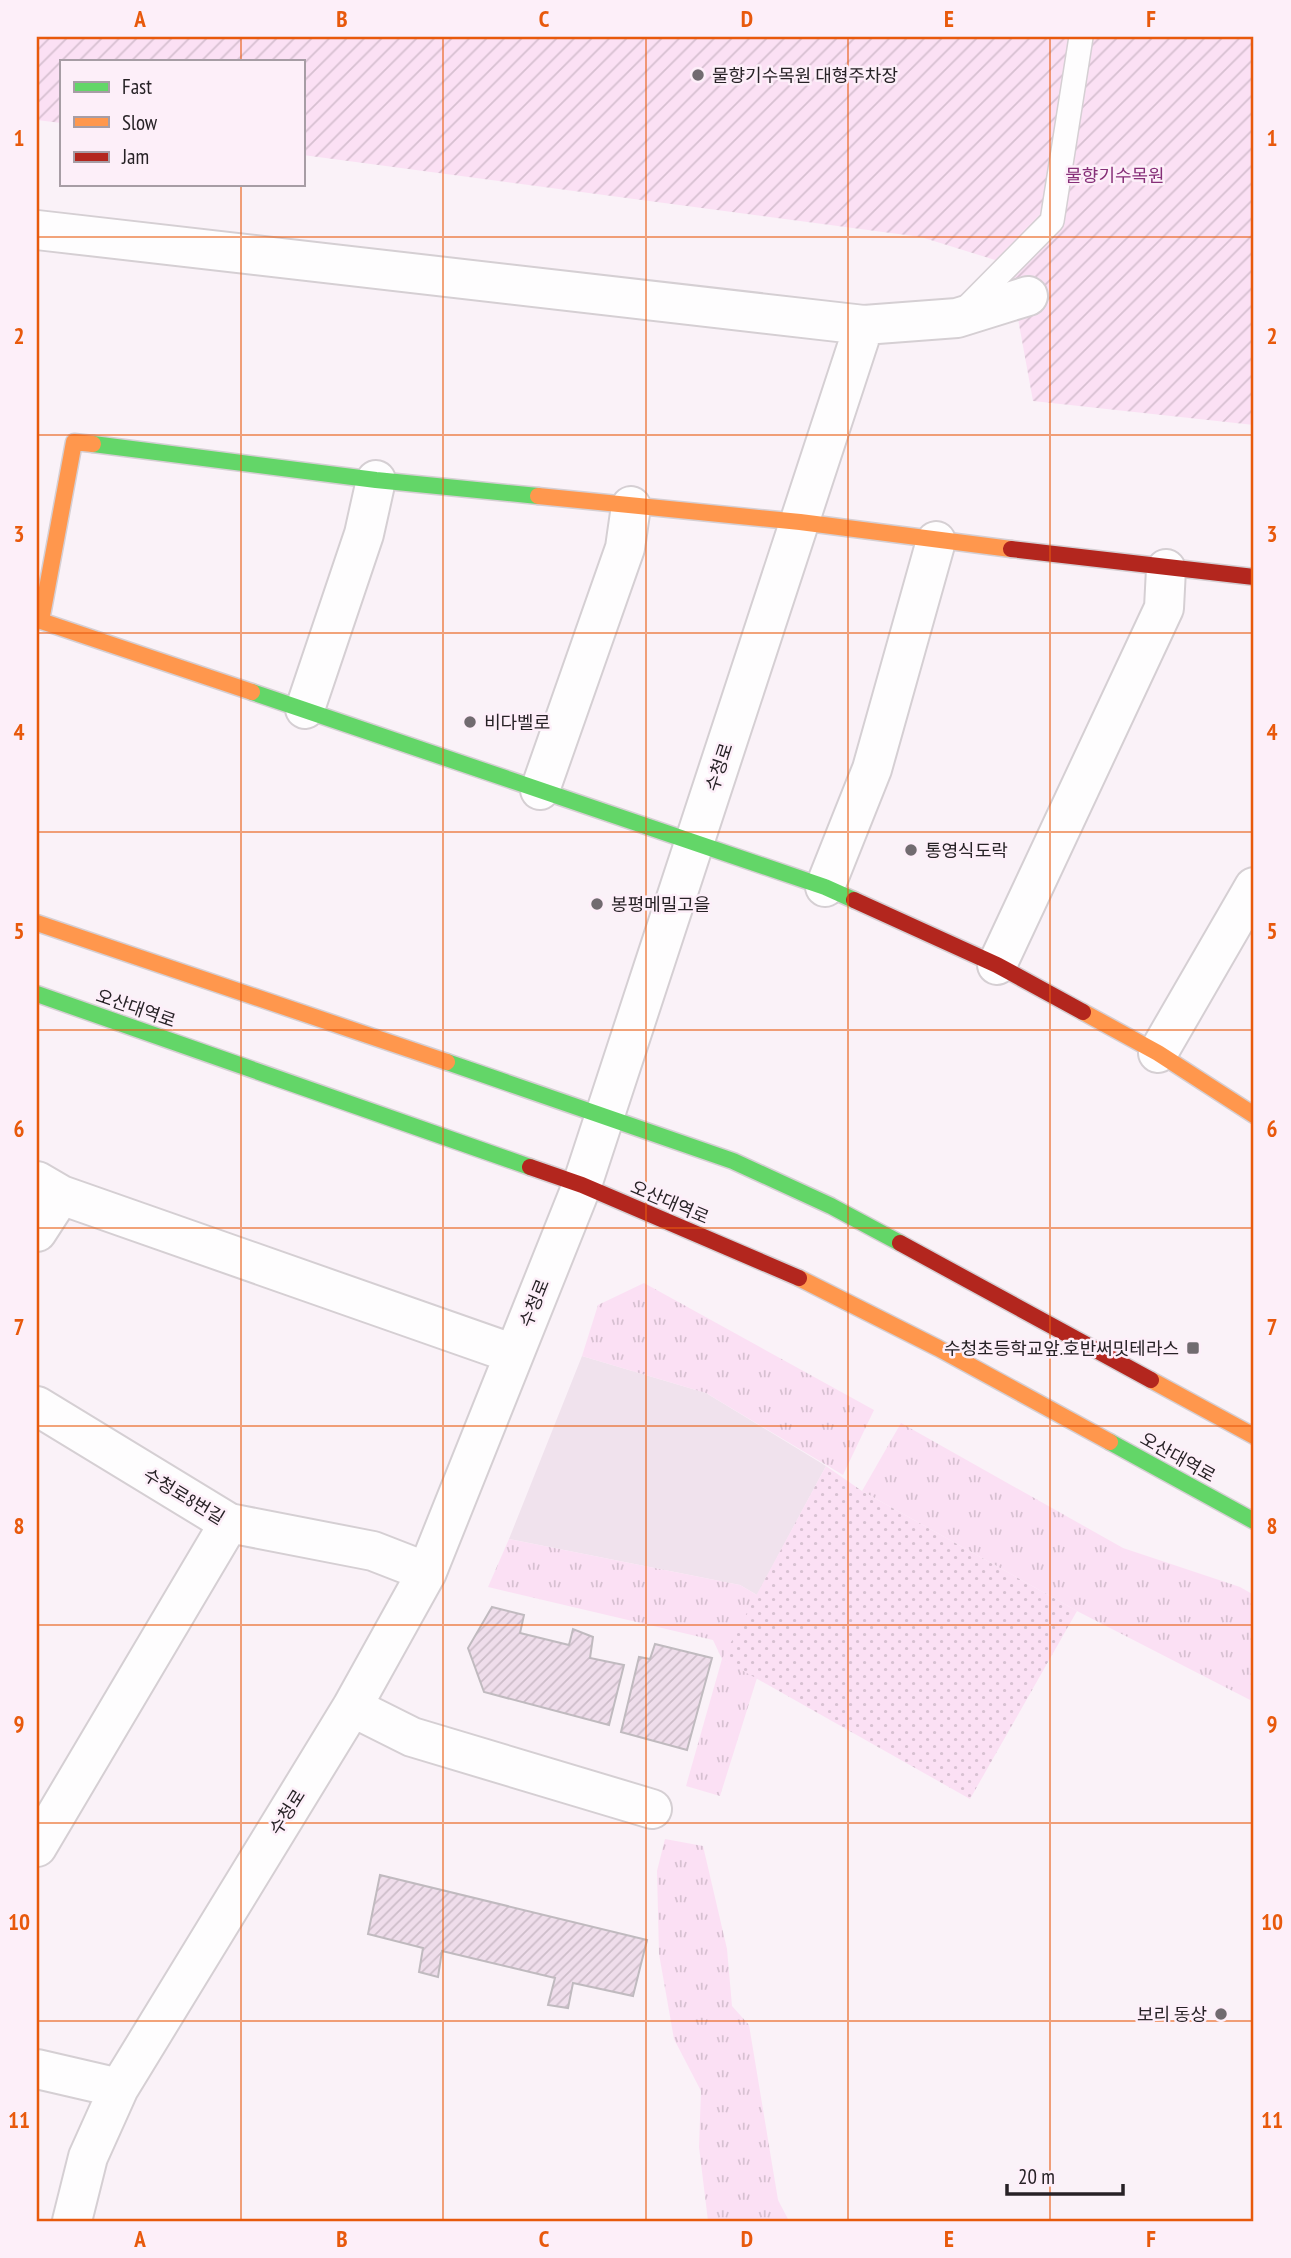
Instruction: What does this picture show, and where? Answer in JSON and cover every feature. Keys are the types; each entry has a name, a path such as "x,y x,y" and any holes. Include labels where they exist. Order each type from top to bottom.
{"street":[{"path":"37,230 864,326 957,318 1028,296"},
{"name":"수청로","path":"72,2221 88,2157 119,2088 352,1707 427,1572 582,1185 864,326"},
{"path":"1254,577 1166,569 800,522 376,480 74,442 41,621 825,887 997,965 1158,1053 1254,1115"},
{"path":"305,709 364,534 376,480"},
{"path":"540,790 625,548 631,506"},
{"path":"825,887 872,769 936,541"},
{"path":"997,965 1164,608 1166,569"},
{"path":"1158,1053 1254,887"},
{"path":"37,923 605,1115 733,1161 831,1206 1254,1436"},
{"name":"오산대역로","path":"37,993 582,1185 798,1278 896,1326 1254,1521"},
{"path":"37,1232 49,1188 513,1354"},
{"name":"수청로8번길","path":"37,1406 229,1523 373,1552 427,1572"},
{"path":"37,1847 229,1523"},
{"path":"352,1707 412,1737 652,1809"},
{"path":"37,2069 119,2088"}],"lane":[{"path":"957,318 1052,222 1081,37"}],"shaded area":[{"path":"582,1356 706,1393 826,1466 757,1595 740,1585 509,1539"}],"green space":[{"name":"물향기수목원","path":"37,37 1254,37 1254,425 1033,401 1008,264 921,237 304,155 304,60 60,60 60,123 37,120"},
{"path":"644,1283 874,1410 843,1475 706,1393 582,1356 598,1305"},
{"path":"901,1423 1123,1548 1240,1587 1254,1595 1254,1702 1077,1611 862,1491"},
{"path":"826,1466 862,1491 1077,1611 970,1799 722,1659"},
{"path":"509,1539 740,1585 757,1595 723,1659 757,1678 720,1796 686,1786 722,1659 713,1640 488,1587"},
{"path":"665,1839 703,1846 727,1949 732,2006 749,2025 778,2200 789,2221 708,2221 699,2147 701,2091 674,2039 659,1954 657,1871"}],"building":[{"path":"492,1607 524,1615 520,1633 569,1645 573,1629 593,1637 590,1658 624,1665 609,1725 484,1692 468,1648"},
{"path":"655,1644 712,1658 687,1750 621,1732 639,1657 650,1659"},
{"path":"380,1875 647,1940 633,1996 573,1983 568,2008 548,2005 555,1978 442,1951 438,1977 419,1972 423,1948 368,1934"}],"traffic: fast":[{"path":"93,444 376,480 538,496"},
{"path":"252,692 825,887 854,900"},
{"path":"37,994 530,1167"},
{"path":"447,1062 733,1161 831,1206 900,1243"},
{"path":"1110,1442 1254,1521"}],"traffic: slow":[{"path":"93,444 74,442 41,621 252,692"},
{"path":"538,496 800,522 1011,549"},
{"path":"37,923 447,1062"},
{"path":"1083,1012 1158,1053 1254,1115"},
{"path":"799,1278 938,1348 1110,1442"},
{"path":"1151,1380 1254,1436"}],"traffic: jam":[{"path":"1011,549 1254,577"},
{"path":"854,900 997,965 1083,1012"},
{"path":"530,1167 582,1185 799,1278"},
{"path":"900,1243 1151,1380"}],"place":[{"name":"물향기수목원 대형주차장","path":"698,75"},
{"name":"비다벨로","path":"470,722"},
{"name":"통영식도락","path":"911,850"},
{"name":"봉평메밀고을","path":"597,904"},
{"name":"수청초등학교앞.호반써밋테라스","path":"1193,1348"},
{"name":"보리 동상","path":"1221,2014"}]}
